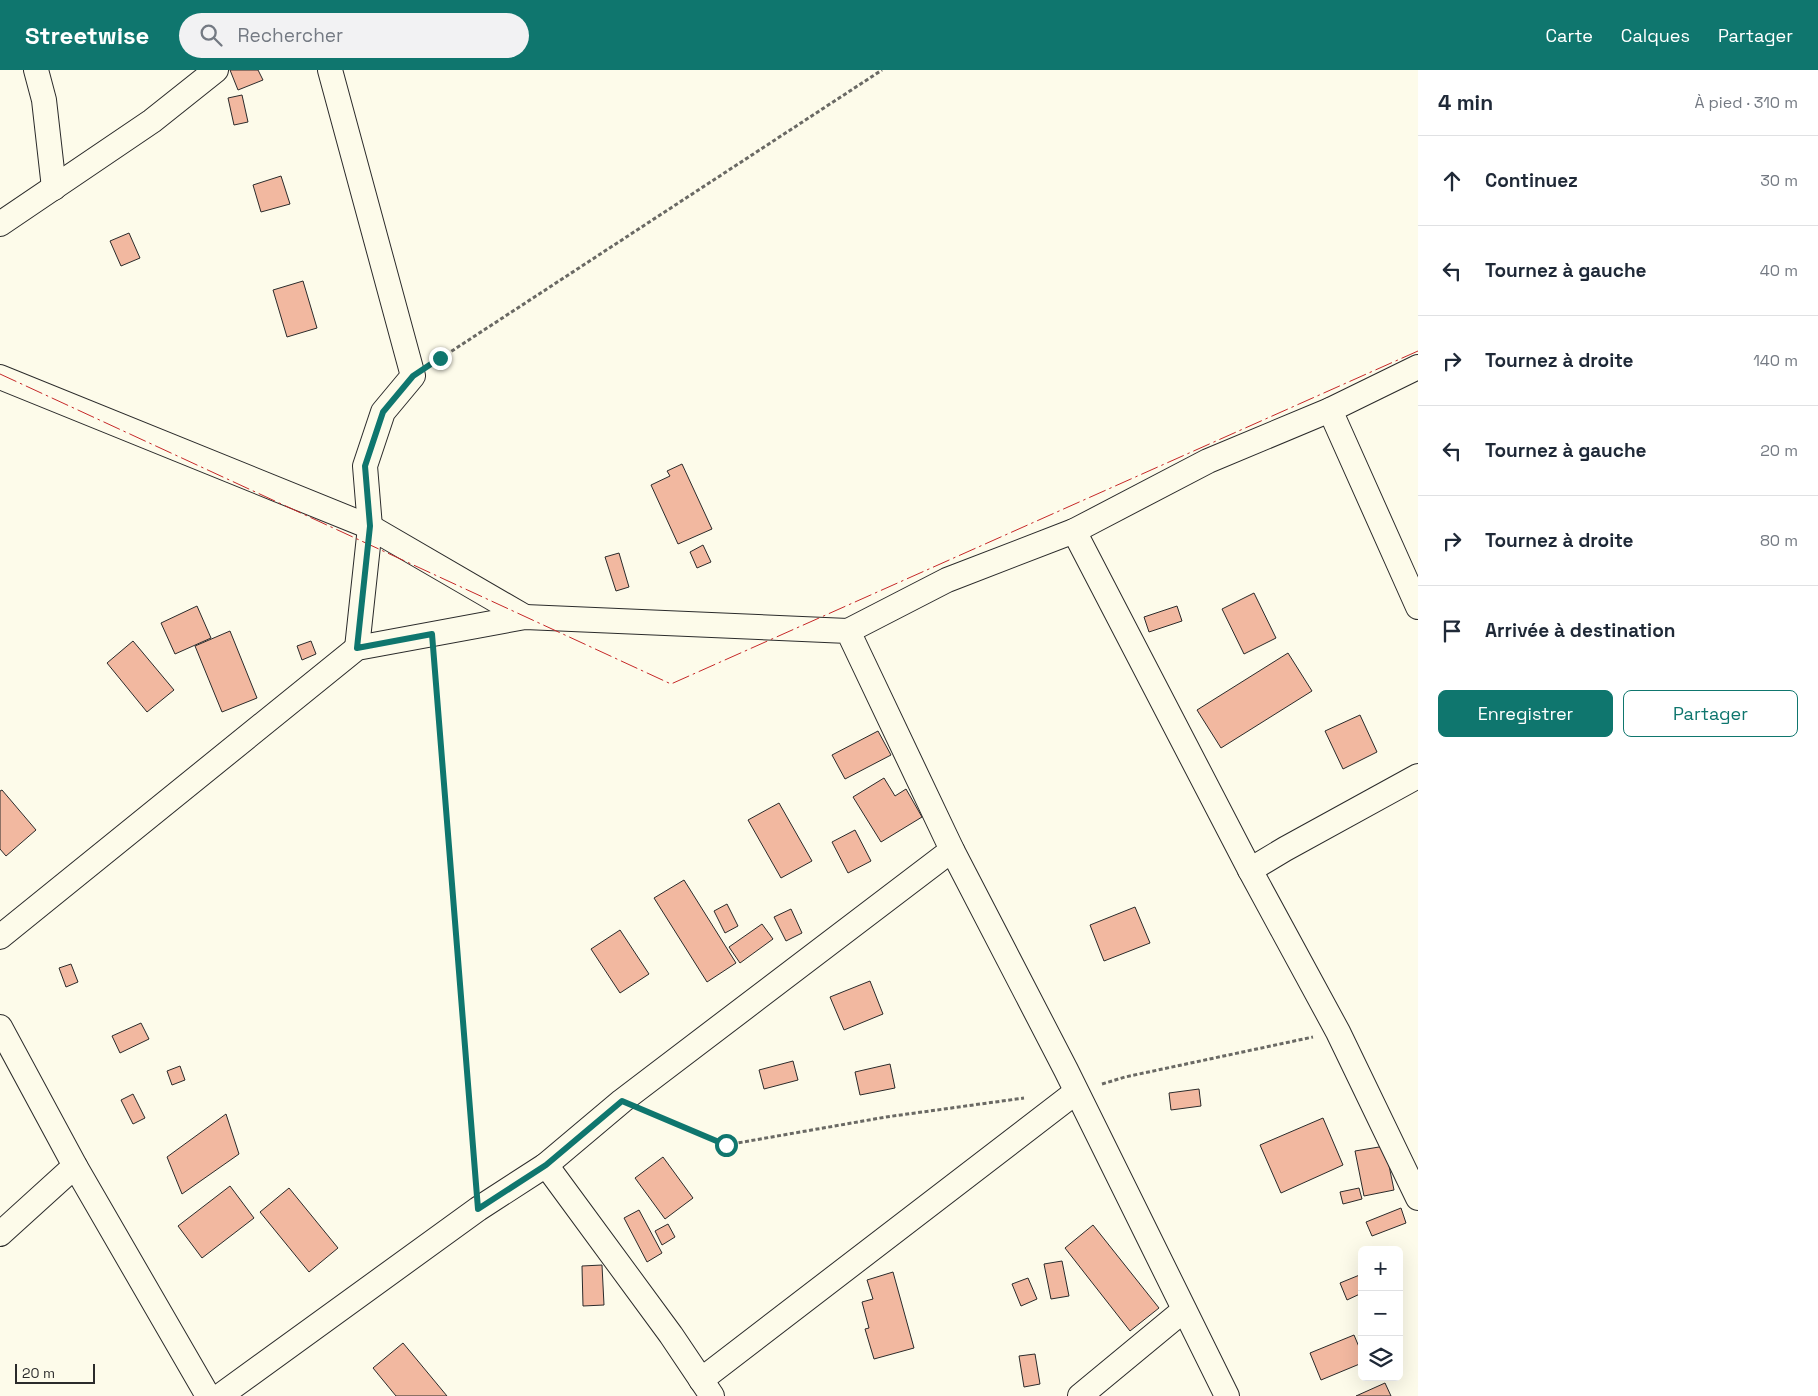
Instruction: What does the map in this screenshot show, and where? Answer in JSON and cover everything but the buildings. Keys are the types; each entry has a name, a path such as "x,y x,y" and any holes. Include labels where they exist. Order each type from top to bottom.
{"street":[{"path":"36,70 44,100 54,188"},
{"path":"0,224 152,121 216,70"},
{"path":"330,70 413,376 383,412 365,466 370,526 357,648"},
{"path":"0,937 357,648 525,617 848,631 947,580 1074,531 1208,461 1330,410 1418,367"},
{"path":"0,376 370,526 525,617"},
{"path":"1330,410 1418,608"},
{"path":"1074,531 1250,870 1338,1032 1418,1198"},
{"path":"848,631 952,850 1076,1092 1227,1396"},
{"path":"1250,870 1418,776"},
{"path":"220,1396 478,1209 546,1165 622,1101 952,850"},
{"path":"0,1027 75,1166 208,1396"},
{"path":"546,1165 671,1336 706,1388 1076,1092"},
{"path":"0,1234 75,1166"},
{"path":"1080,1396 1184,1310"}],"path":[{"path":"413,376 882,70"},
{"path":"432,634 478,1209"},
{"path":"1076,1092 1125,1077 1338,1032"},
{"path":"622,1101 726,1145 886,1117 1029,1098"}],"power":[{"path":"0,374 671,684 1418,351"}],"route":[{"path":"440,358 413,376 383,412 365,466 370,526 357,648 432,634 478,1209 546,1165 622,1101 726,1145"}]}
